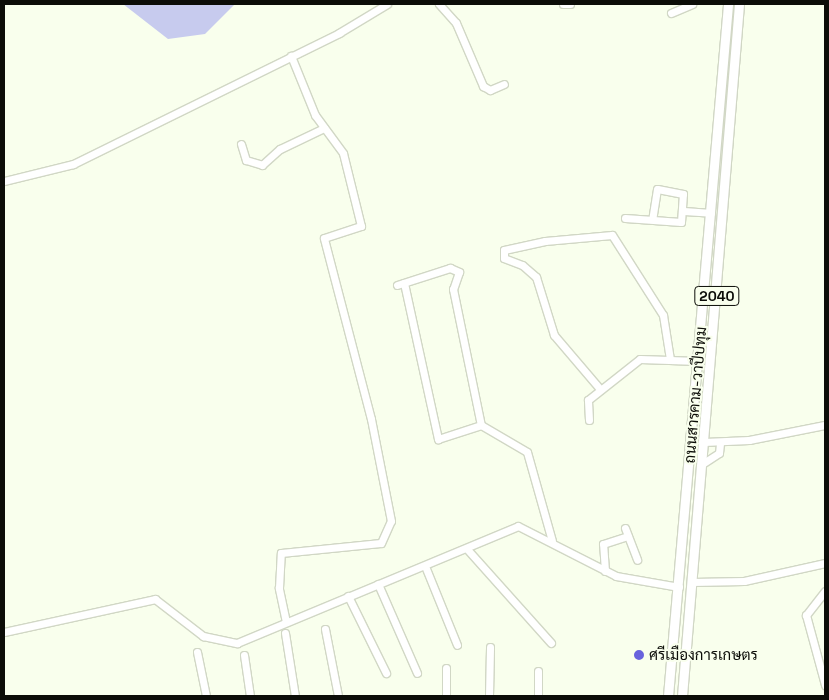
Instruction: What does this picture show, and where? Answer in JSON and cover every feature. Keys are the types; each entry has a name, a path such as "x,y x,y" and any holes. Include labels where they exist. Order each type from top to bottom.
{"main road":[{"name":"ถนนสารคาม-วาปีปทุม","path":"668,696 679,587 728,4"},
{"name":"ถนนสารคาม-วาปีปทุม","path":"682,696 719,269 739,4"},
{"path":"706,268 719,269"}],"street":[{"path":"4,181 73,164 291,56 387,4"},
{"path":"439,4 456,23 483,86 490,90 504,84"},
{"path":"563,4 570,4"},
{"path":"671,13 692,4"},
{"path":"286,622 279,588 281,553 381,543 391,521 372,419 324,238 361,226 343,153 324,128 291,56"},
{"path":"241,144 246,160 262,165 280,149 324,128"},
{"path":"625,218 681,222 684,211 682,193 658,188 653,194 652,219"},
{"path":"684,211 711,213"},
{"path":"600,389 554,335 536,277 504,258 504,250 612,235 663,315 670,359"},
{"path":"481,425 438,439 400,284 450,268 459,272 454,289 481,425 527,452 552,540"},
{"path":"589,420 586,404 600,389 640,359 698,361"},
{"path":"704,442 720,443 825,424"},
{"path":"702,464 718,455 720,443"},
{"path":"4,632 148,599 161,602 203,636 223,642 237,642 467,549 518,526 552,540 605,571 679,587"},
{"path":"625,528 637,560"},
{"path":"605,571 603,544 628,536"},
{"path":"467,549 551,642"},
{"path":"692,585 744,581 825,563"},
{"path":"425,566 457,645"},
{"path":"378,584 417,673"},
{"path":"825,591 806,615 825,685"},
{"path":"348,596 386,673"},
{"path":"325,629 338,696"},
{"path":"285,633 295,696"},
{"path":"489,696 490,647"},
{"path":"197,652 206,696"},
{"path":"244,655 250,696"},
{"path":"446,668 446,696"},
{"path":"538,671 538,696"}],"shaded area":[{"path":"123,4 235,4 205,34 168,39"}],"place":[{"name":"ศรีเมืองการเกษตร","path":"639,655"}]}
